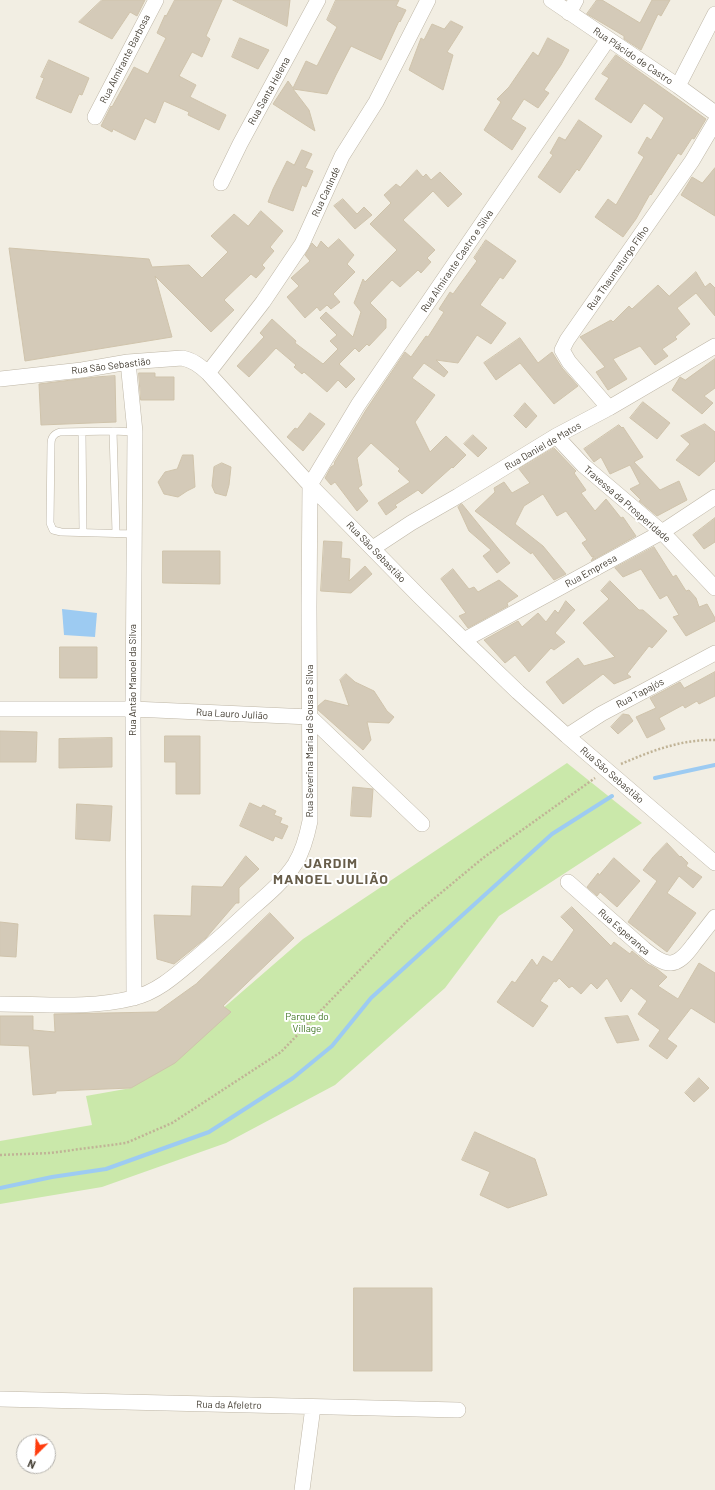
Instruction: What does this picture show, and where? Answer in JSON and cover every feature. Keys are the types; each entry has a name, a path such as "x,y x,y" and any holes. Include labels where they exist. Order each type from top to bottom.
{"street":[{"name":"Rua Almirante Barbosa","path":"95,117 156,0"},
{"name":"Rua Santa Helena","path":"221,182 318,0"},
{"name":"Rua Canindé","path":"208,373 262,302 302,244 342,156 376,102 428,0"},
{"name":"Rua Plácido de Castro","path":"551,0 573,6 608,39 678,86 715,114"},
{"path":"678,86 715,14"},
{"name":"Rua Almirante Castro e Silva","path":"310,485 358,405 608,39"},
{"name":"Rua Thaumaturgo Filho","path":"609,408 569,362 562,350 567,340 692,161 715,122"},
{"name":"Rua Daniel de Matos","path":"373,548 411,523 556,436 609,408 715,346"},
{"name":"Rua São Sebastião","path":"0,379 82,370 128,362 182,358 190,360 208,373 310,485 464,640 518,692 663,820 715,863"},
{"name":"Rua Antão Manoel da Silva","path":"128,362 135,432 133,709 134,998"},
{"name":"Travessa da Prosperidade","path":"556,436 583,465 662,532 715,588"},
{"name":"Rua Severina Maria de Sousa e Silva","path":"0,1004 72,1004 109,1002 134,998 152,991 161,986 224,935 274,888 294,865 304,845 310,821 310,485"},
{"name":"Rua Empresa","path":"464,640 662,532 715,497"},
{"name":"Rua Tapajós","path":"567,736 601,714 715,653"},
{"name":"Rua Lauro Julião","path":"0,709 133,709 310,717"},
{"path":"310,717 422,824"},
{"name":"Rua Esperança","path":"568,882 644,949 653,956 670,963 679,961 686,955 715,917"},
{"name":"Rua da Afeletro","path":"0,1399 458,1410"},
{"path":"302,1490 313,1407"}],"lane":[{"path":"113,431 116,533"},
{"path":"134,534 55,531 51,528 50,523 51,439 55,434 60,432 135,432"},
{"path":"82,432 83,532"}],"path":[{"path":"0,1154 50,1153 126,1143 172,1123 281,1052 407,921 483,858 607,770 670,745 698,740 715,740"}],"green space":[{"name":"Parque do Village","path":"567,763 642,823 499,916 445,988 335,1085 226,1143 102,1187 0,1204 0,1141 92,1125 86,1096 131,1088 303,939"}],"water":[{"path":"62,609 97,613 95,637 64,635"}],"building":[{"path":"102,0 145,0 137,16 130,12 112,39 79,22"},
{"path":"175,0 222,0 206,36 210,39 202,57 192,52 179,76 196,85 190,97 226,115 219,130 188,115 189,112 164,101 155,123 145,118 135,140 113,129 112,132 101,126 134,67 148,74 166,38 157,33 165,15 166,16"},
{"path":"233,0 290,0 287,26"},
{"path":"336,0 399,0 396,6 406,10 400,22 399,21 381,60 351,46 327,94 293,89 309,110 315,131 273,104 288,81 293,88 306,61 317,66 337,27 327,20"},
{"path":"597,0 602,0 640,23 652,0 670,0 661,16 658,14 641,50 624,39 624,36 587,14"},
{"path":"451,21 463,27 447,52 453,55 443,90 409,70 421,38 424,40 432,24 444,29"},
{"path":"240,38 269,50 258,69 232,57"},
{"path":"548,38 569,50 544,90 549,93 538,108 524,99 511,119 526,128 512,150 484,130 501,102 497,99 509,87 533,52 538,56"},
{"path":"616,55 706,119 694,139 692,138 681,155 678,153 623,237 595,217 608,199 616,205 644,157 638,153 647,137 651,140 664,118 644,103 631,123 595,99 609,78 602,74"},
{"path":"49,60 89,78 82,95 79,94 71,113 36,98 44,78 41,77"},
{"path":"579,120 602,136 579,171 577,169 560,193 538,177 553,155 550,153 559,137 565,140"},
{"path":"302,150 312,154 305,168 313,171 306,187 302,185 293,211 268,202 287,161 294,165"},
{"path":"715,168 715,216 681,195 692,177 702,183"},
{"path":"417,170 423,177 426,174 431,180 440,172 462,194 448,207 433,191 403,220 435,250 427,258 431,262 421,273 418,270 400,287 392,280 370,303 386,319 386,328 369,346 367,344 359,352 355,348 339,364 355,379 346,388 338,380 327,392 304,372 302,374 294,367 296,365 276,348 249,377 237,366 264,337 260,333 272,319 296,341 295,343 323,364 338,349 330,341 337,335 320,318 326,312 353,337 361,312 354,303 363,279 365,282 397,250 370,224 391,203 384,195 396,184 400,187"},
{"path":"343,199 357,214 364,207 372,215 355,229 334,206"},
{"path":"261,211 283,231 270,247 274,251 262,265 265,268 256,278 251,274 224,300 234,310 211,332 155,276 172,337 25,361 9,248 149,259 152,267 189,265 202,278 228,252 211,236 234,214 248,226"},
{"path":"339,239 354,255 347,264 355,272 333,294 340,302 331,309 327,305 320,311 317,307 305,318 287,297 299,286 291,278 310,261 305,255 312,243 317,248 321,241 328,248"},
{"path":"486,240 516,261 503,279 500,277 480,305 506,323 491,344 477,335 458,363 436,360 448,372 444,377 424,363 412,378 435,395 415,422 430,452 446,436 466,455 422,494 418,490 395,505 397,507 386,515 378,503 410,482 398,471 400,469 371,443 357,458 362,485 358,488 368,501 357,511 335,482 331,485 325,478 331,467 335,464 334,463 366,410 405,352 411,357 426,336 428,337 444,312 439,309 450,292 453,294 477,261 474,258"},
{"path":"696,272 705,287 710,283 715,288 715,316 696,293 677,308 690,324 675,337 677,339 662,349 668,356 655,365 640,346 613,359 627,379 608,390 596,372 605,367 580,337 611,320 613,322 629,306 632,309 658,285 669,296"},
{"path":"520,338 538,363 552,352 562,368 578,386 554,404 520,363 496,380 484,363"},
{"path":"715,359 715,388 704,396 713,403 702,414 672,390 680,377 685,380"},
{"path":"139,373 155,373 155,377 174,377 174,400 141,400"},
{"path":"115,376 116,422 41,425 39,384"},
{"path":"643,402 670,423 657,439 630,418"},
{"path":"525,403 537,416 526,428 514,416"},
{"path":"310,413 325,424 303,451 287,437 295,428 297,429"},
{"path":"705,424 715,432 715,461 699,476 676,460 690,444 681,436"},
{"path":"619,425 622,428 623,427 643,457 634,462 660,490 679,481 687,500 657,516 639,501 641,500 630,489 640,484 630,465 610,474 601,457 594,462 584,449"},
{"path":"473,435 487,448 478,457 464,444"},
{"path":"554,448 576,471 574,473 586,490 581,493 595,511 606,499 621,518 623,517 636,536 591,561 594,556 592,557 582,543 587,540 566,511 557,516 543,494 524,506 515,524 543,546 566,574 554,580 532,552 531,554 475,511 495,492 494,488 504,482 512,493 530,483 519,469"},
{"path":"183,455 193,455 195,487 178,497 164,494 158,482 165,472 177,469"},
{"path":"222,463 231,467 226,496 215,493 212,486 214,467"},
{"path":"462,504 510,563 497,573 483,556 491,550 469,531 458,507"},
{"path":"715,518 715,542 704,549 693,535"},
{"path":"324,541 342,542 341,558 350,559 349,581 365,566 372,574 351,593 321,591"},
{"path":"654,547 673,577 676,575 686,591 689,590 696,598 699,607 707,604 715,618 715,621 686,636 673,617 679,615 667,595 660,599 641,569 623,577 615,568"},
{"path":"163,551 220,551 220,584 163,583"},
{"path":"453,569 469,589 474,587 478,592 499,580 518,596 507,603 508,606 468,628 459,616 466,613 441,579"},
{"path":"610,581 639,610 643,610 667,631 652,648 649,646 627,674 631,677 614,684 603,674 563,704 546,682 578,658 584,666 615,657 583,623 609,599 601,591"},
{"path":"566,601 575,610 555,633 565,642 554,650 551,648 529,672 515,655 505,663 484,640 518,621 522,627 538,613 546,622 555,610 558,613"},
{"path":"60,647 97,647 97,678 60,678"},
{"path":"715,672 715,696 699,704 697,701 685,708 683,705 659,718 665,729 647,738 636,717 656,708 650,698 680,682 684,688"},
{"path":"346,674 355,682 374,691 387,711 394,717 389,723 367,722 371,740 363,750 318,710 318,706 325,700 349,706 340,680"},
{"path":"623,714 629,715 633,721 618,734 611,727"},
{"path":"0,731 37,732 36,762 0,762"},
{"path":"165,736 200,736 200,794 176,794 176,762 165,762"},
{"path":"112,738 112,767 59,768 59,739"},
{"path":"353,787 373,789 371,817 351,816"},
{"path":"250,803 261,808 263,805 276,811 274,815 282,818 280,823 288,826 282,839 275,836 273,841 240,826"},
{"path":"77,804 112,806 110,841 76,839"},
{"path":"667,843 688,863 686,866 702,877 693,888 679,876 667,893 696,913 667,952 628,922 657,881 643,870"},
{"path":"246,856 259,869 239,888 239,903 236,903 206,938 174,964 157,959 154,915 191,916 192,886 222,887"},
{"path":"614,858 640,881 617,907 600,892 597,896 587,887 598,873 599,875"},
{"path":"572,907 611,946 614,942 630,954 632,951 667,977 658,986 678,999 699,963 715,973 715,1023 691,1008 667,1039 677,1046 667,1059 649,1046 660,1030 638,1014 647,1001 631,988 621,1002 607,978 597,989 591,983 581,994 572,986 569,988 559,978 556,982 554,981 540,1001 548,1006 533,1027 497,1002 512,981 515,983 532,959 537,966 543,956 552,962 574,930 561,917"},
{"path":"270,913 294,938 223,1006 231,1012 175,1063 131,1088 56,1091 56,1093 33,1095 29,1046 0,1045 0,1016 33,1016 33,1030 55,1032 54,1014 157,1012 196,984"},
{"path":"0,922 18,924 16,957 0,956"},
{"path":"628,1016 639,1040 617,1043 605,1018"},
{"path":"699,1078 709,1088 694,1102 685,1093"},
{"path":"475,1132 535,1159 547,1195 508,1208 480,1195 490,1172 462,1160"},
{"path":"354,1288 432,1288 432,1371 354,1371"}],"waterway":[{"path":"655,778 715,765"},
{"path":"0,1188 52,1177 106,1169 209,1132 293,1078 332,1046 371,998 552,834 612,796"}],"district":[{"name":"JARDIM MANOEL JULIÃO","path":"331,872"}]}
